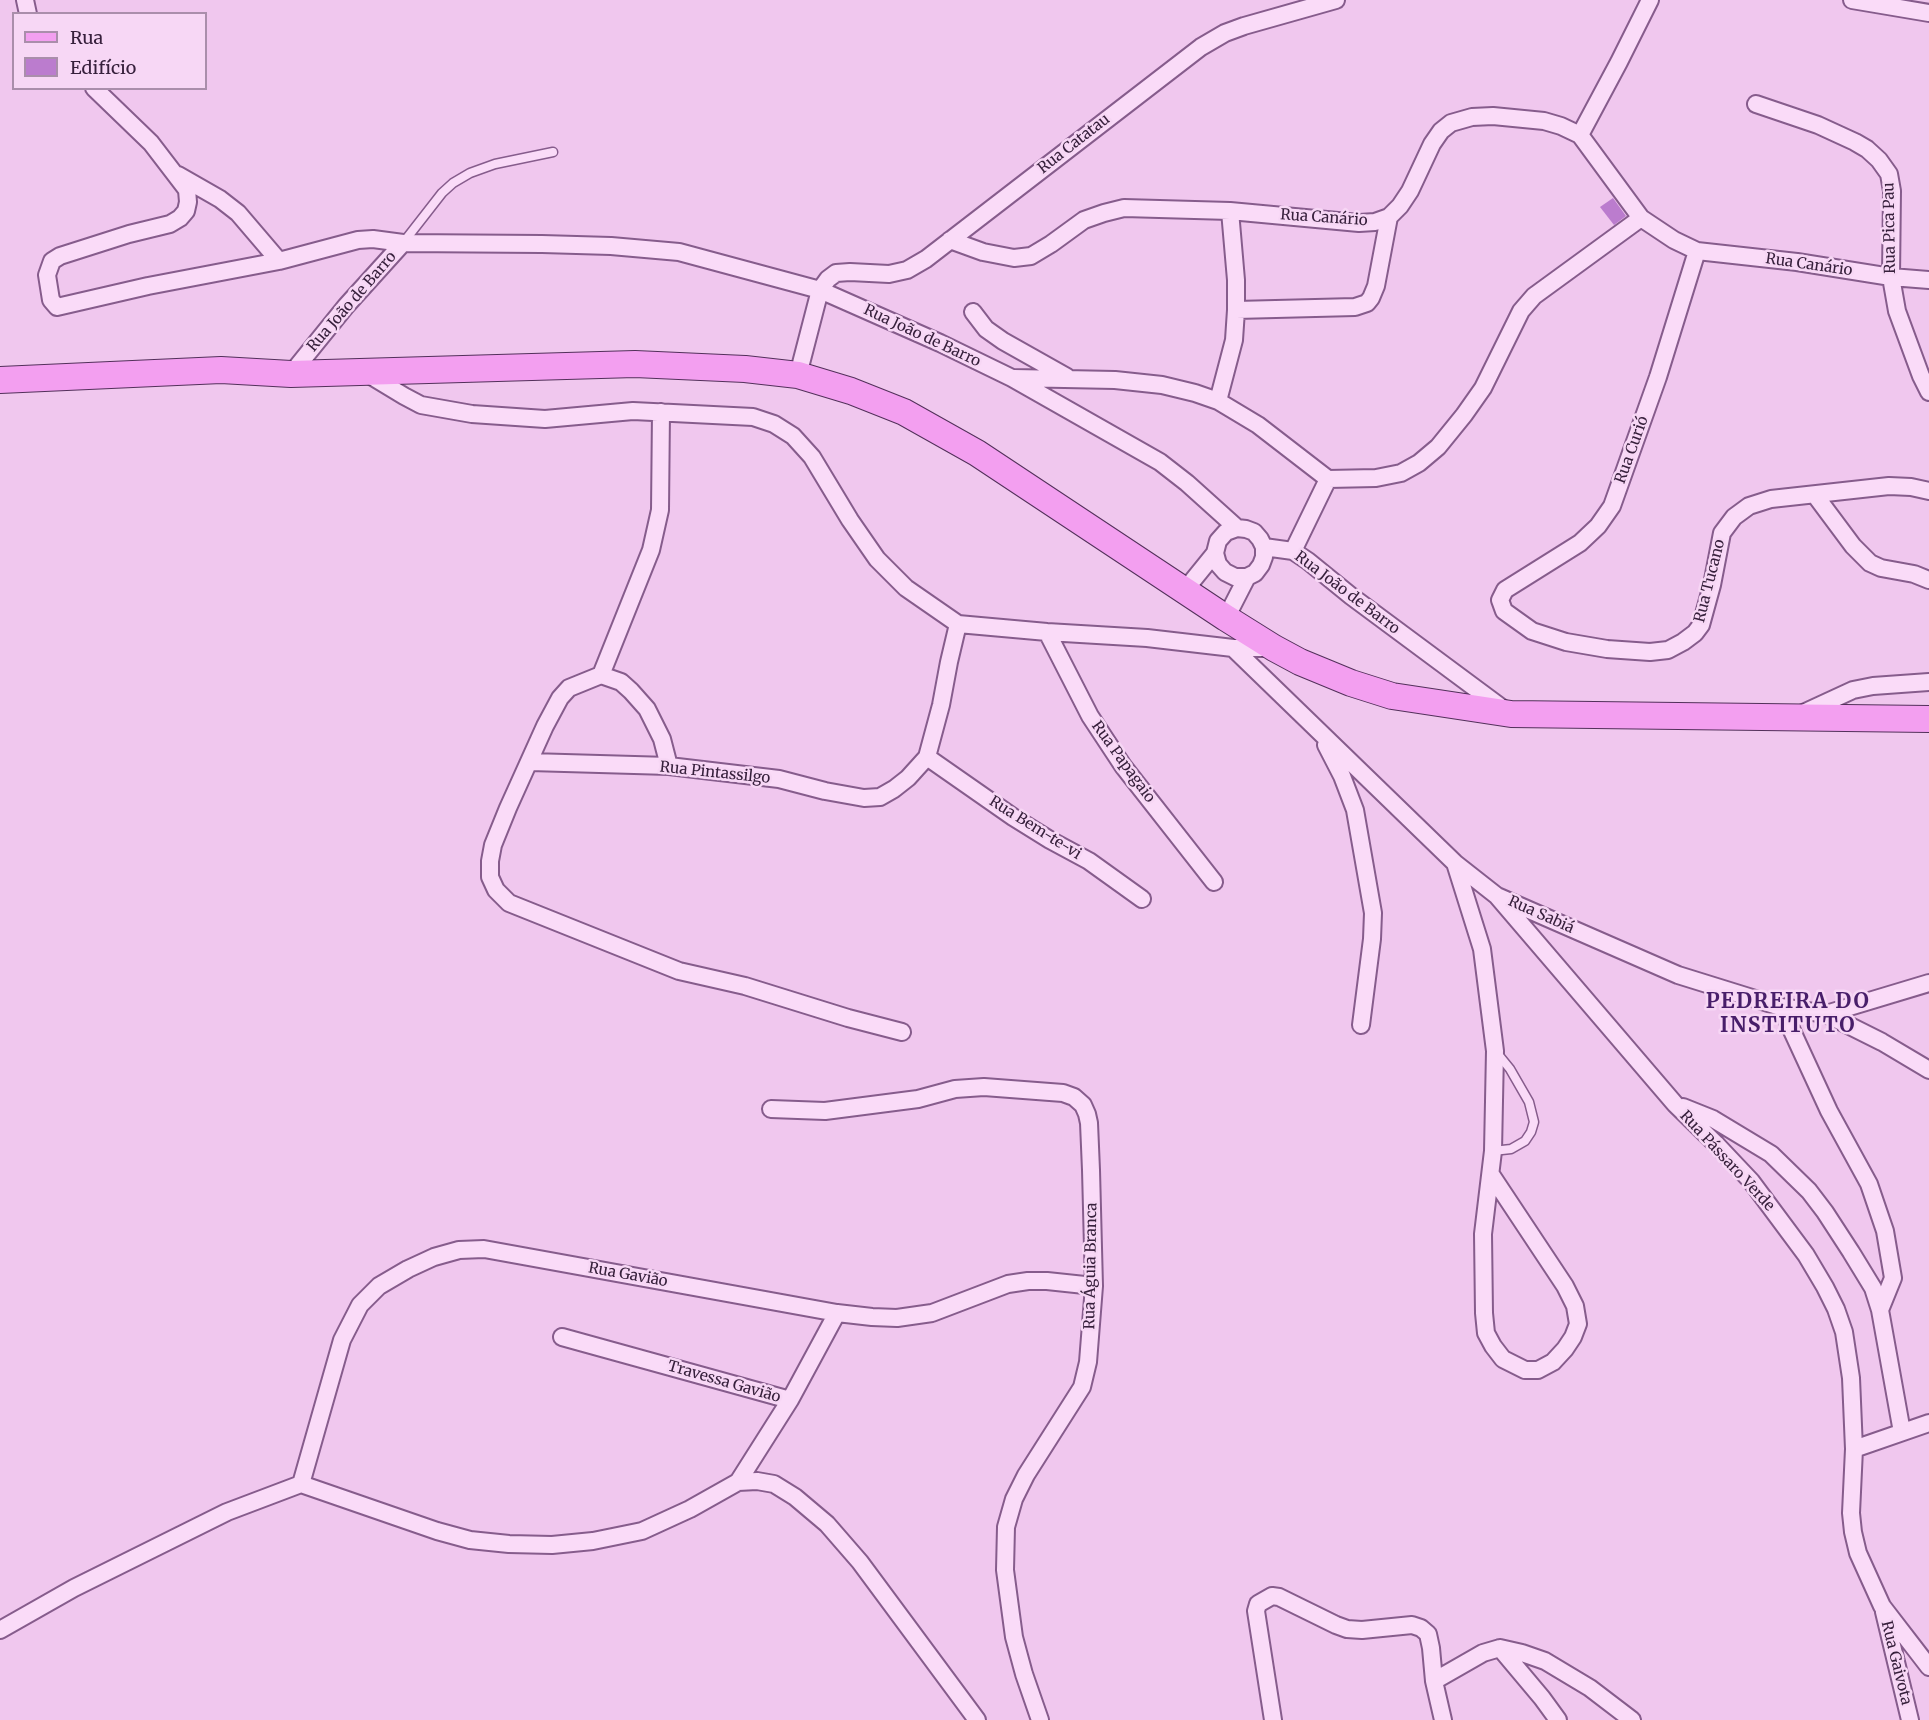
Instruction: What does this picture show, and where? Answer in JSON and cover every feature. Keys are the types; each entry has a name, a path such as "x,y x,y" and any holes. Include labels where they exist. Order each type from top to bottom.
{"main road":[{"path":"0,380 221,370 291,374 635,364 745,369 798,375 851,391 904,412 977,453 1274,648 1300,662 1351,683 1392,696 1510,714 1929,719"}],"street":[{"name":"Rua Catatau","path":"820,290 836,273 889,274 907,270 926,259 1201,47 1225,33 1336,0"},
{"path":"1580,135 1650,0"},
{"path":"1852,0 1929,13"},
{"path":"96,90 151,143 186,190 188,202 186,211 170,224 129,234 60,256 52,261 46,275 53,304 60,307 148,286 279,261 358,240 373,239 403,243"},
{"name":"Rua Pica Pau","path":"1756,104 1818,125 1855,142 1879,160 1889,174 1892,191 1890,277 1896,311 1929,392"},
{"name":"Rua Canário","path":"950,240 984,252 1014,258 1031,256 1084,220 1104,213 1135,208 1230,211 1359,223 1375,222 1389,217 1410,191 1432,144 1441,131 1451,123 1472,117 1493,116 1544,121 1580,135 1641,218 1674,240 1697,251 1797,262 1890,277 1929,280"},
{"path":"175,173 220,199 238,213 279,261"},
{"path":"1218,401 1234,340 1236,310 1236,280 1230,211"},
{"path":"1236,310 1355,307 1367,303 1376,286 1389,217"},
{"path":"1012,378 1115,380 1162,385 1195,393 1218,401 1258,424 1328,479 1376,478 1401,473 1419,463 1438,447 1464,415 1483,388 1521,310 1527,303 1552,282 1641,218"},
{"name":"Rua João de Barro","path":"291,374 346,306 403,243 554,244 679,252 820,290 940,343 1012,378 1160,462 1237,528 1254,532 1264,547 1293,552 1308,561 1510,714"},
{"name":"Rua Curió","path":"1500,600 1506,590 1580,543 1598,526 1612,506 1658,377 1697,251"},
{"path":"798,375 820,290"},
{"path":"973,312 986,329 1003,341 1070,378"},
{"path":"365,372 421,405 472,414 545,419 633,411 753,417 774,424 793,436 812,457 850,520 877,559 906,588 958,624 1147,638 1233,648 1274,648"},
{"path":"601,675 651,550 660,510 661,412"},
{"path":"1293,552 1328,479"},
{"name":"Rua Tucano","path":"1500,600 1504,611 1532,631 1566,642 1607,649 1650,652 1668,650 1695,633 1701,625 1712,585 1722,533 1734,517 1749,506 1771,499 1889,486 1929,491"},
{"path":"1815,495 1853,546 1870,563 1929,580"},
{"path":"1185,591 1215,553 1218,541 1226,532 1237,528"},
{"path":"1215,553 1218,564 1225,573 1235,577 1247,577 1255,573 1261,565 1264,547"},
{"path":"1226,618 1247,577"},
{"name":"Rua Pintassilgo","path":"530,762 669,766 779,779 864,798 880,796 908,778 927,758 958,624"},
{"name":"Rua Papagaio","path":"1047,632 1090,716 1123,766 1214,882"},
{"name":"Rua Sabiá","path":"1233,648 1455,863 1497,896 1678,975 1781,1007 1826,1014 1929,983"},
{"path":"669,766 662,739 647,709 621,682 601,675 569,688 560,698 545,726 493,845 490,877 496,890 509,903 680,971 745,986 902,1032"},
{"path":"1793,718 1853,690 1929,681"},
{"path":"1318,731 1342,776 1355,810 1373,913 1361,1025"},
{"name":"Rua Bem-te-vi","path":"927,758 1013,817 1089,861 1142,899"},
{"path":"1455,863 1482,949 1495,1051 1492,1176 1484,1234 1486,1333 1503,1359 1525,1370 1538,1370 1553,1362 1573,1337 1578,1324 1575,1306 1565,1286 1492,1176"},
{"name":"Rua Pássaro Verde","path":"1497,896 1675,1104 1751,1182 1806,1255 1826,1287 1844,1332 1851,1378 1854,1449 1851,1513 1858,1553 1882,1606 1929,1667"},
{"path":"1781,1007 1829,1111 1869,1184 1885,1231 1893,1278 1880,1310"},
{"path":"1826,1014 1882,1042 1929,1070"},
{"name":"Rua Águia Branca","path":"771,1109 825,1111 918,1099 972,1086 1063,1094 1074,1097 1083,1105 1089,1123 1094,1286 1089,1362 1082,1387 1014,1498 1005,1527 1005,1570 1014,1637 1040,1720"},
{"path":"1675,1104 1713,1119 1750,1140 1771,1154 1809,1191 1873,1288 1880,1310 1902,1432"},
{"name":"Rua Gavião","path":"301,1484 342,1340 360,1305 379,1286 408,1269 434,1257 459,1250 484,1249 837,1313 897,1318 932,1313 1008,1284 1047,1281 1094,1286"},
{"name":"Travessa Gavião","path":"562,1337 790,1400 837,1313"},
{"path":"738,1482 790,1400"},
{"path":"1854,1449 1929,1423"},
{"path":"0,1630 74,1588 228,1512 301,1484 437,1531 470,1540 552,1545 592,1541 642,1531 690,1509 738,1482 757,1481 774,1484 795,1497 827,1524 860,1562 977,1720"},
{"path":"1273,1720 1256,1611 1258,1604 1272,1596 1279,1597 1347,1629 1362,1630 1412,1625 1421,1628 1428,1635 1434,1681 1443,1720"},
{"name":"Rua Gaivota","path":"1882,1606 1910,1720"},
{"path":"1434,1681 1483,1653 1500,1648 1545,1661 1590,1688 1632,1720"},
{"path":"1500,1648 1558,1720"}],"lane":[{"path":"403,243 442,193 453,183 470,173 495,164 553,152"},
{"path":"1493,1151 1511,1149 1525,1141 1534,1122 1529,1102 1510,1069 1495,1051"}],"building":[{"path":"1613,198 1626,216 1614,225 1600,207"}],"district":[{"name":"PEDREIRA DO INSTITUTO","path":"1788,1014"}]}
